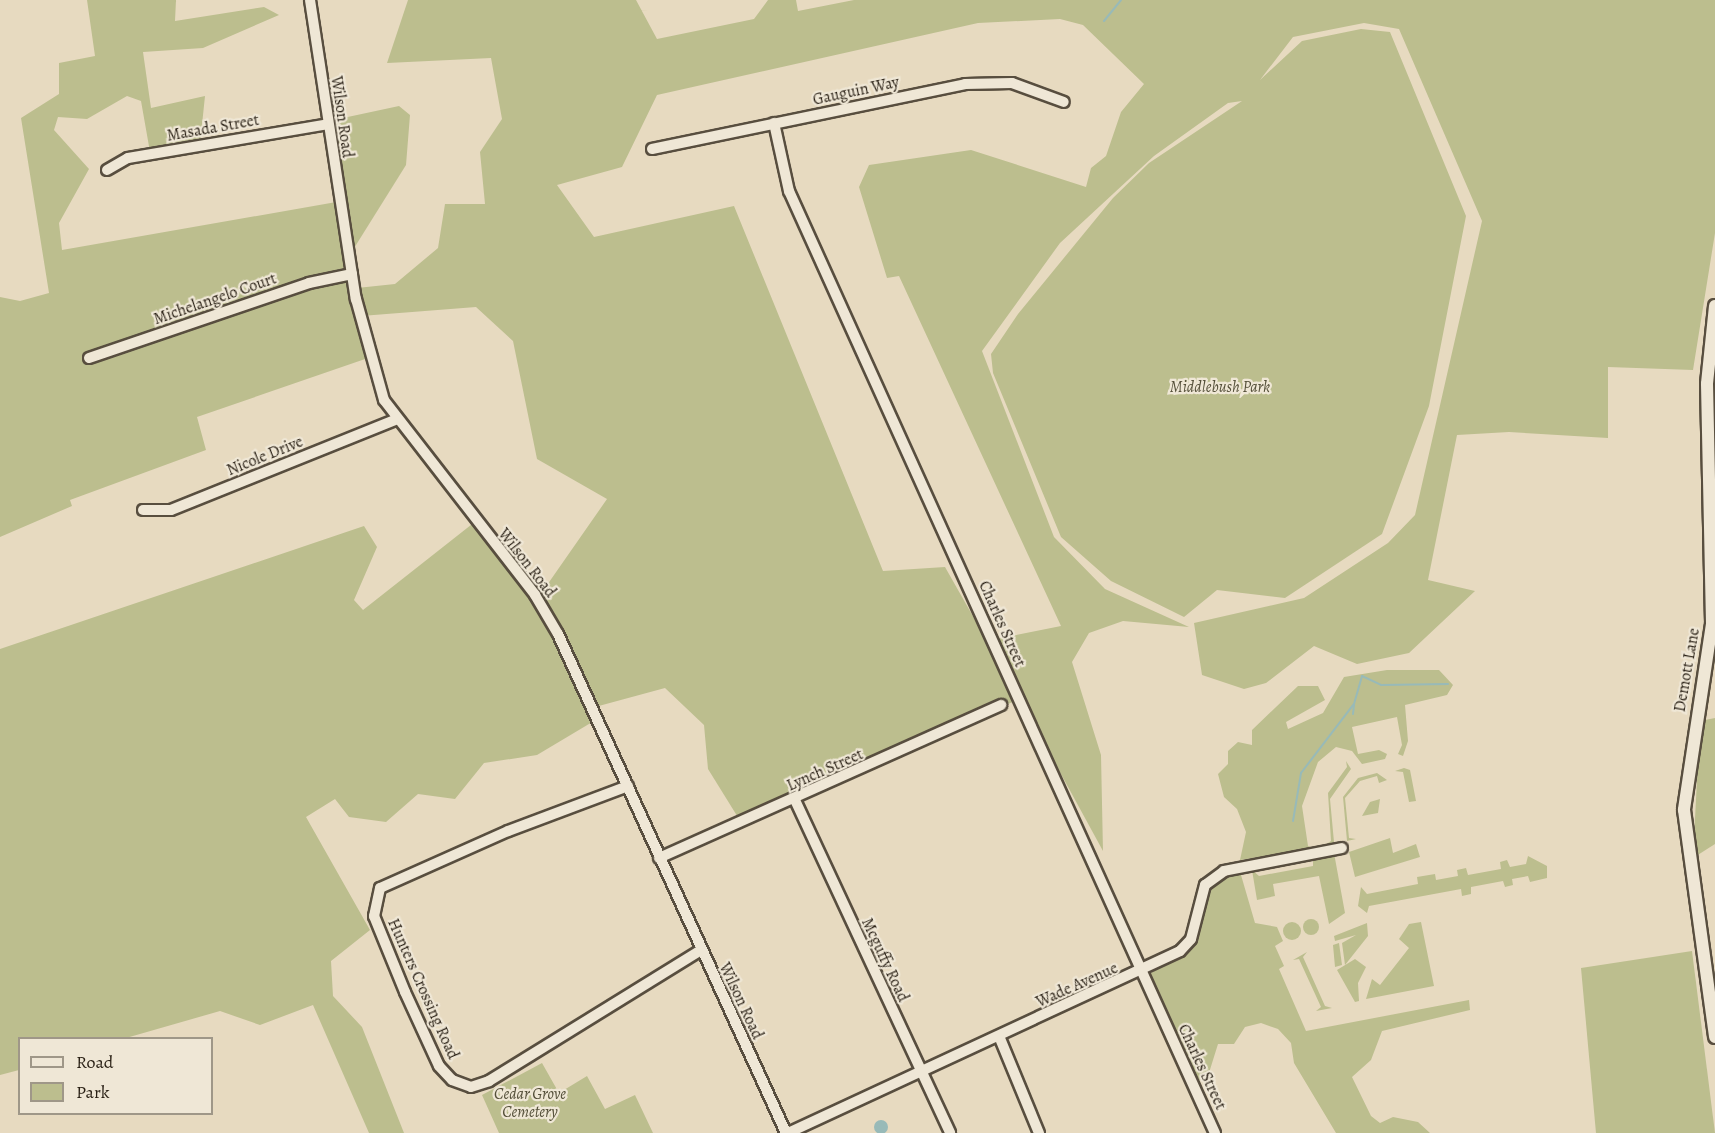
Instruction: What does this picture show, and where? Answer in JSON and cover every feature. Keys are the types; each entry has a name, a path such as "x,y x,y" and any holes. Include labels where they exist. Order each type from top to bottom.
{"street":[{"name":"Wilson Road","path":"310,0 352,274 368,357 397,419 535,595 628,786 701,950 787,1133"},
{"name":"Gauguin Way","path":"652,149 965,84 1012,83 1064,102"},
{"name":"Charles Street","path":"774,123 789,191 1215,1133"},
{"name":"Masada Street","path":"107,170 128,158 328,124"},
{"name":"Michelangelo Court","path":"89,358 309,283 352,274"},
{"name":"Demott Lane","path":"1715,306 1707,384 1714,608 1683,810 1715,1037"},
{"name":"Nicole Drive","path":"143,510 171,510 397,419"},
{"name":"Lynch Street","path":"659,858 795,800 1001,705"},
{"name":"Hunters Crossing Road","path":"628,786 386,883 375,896 374,916 405,992 439,1066 452,1080 471,1087 489,1081 701,950"},
{"name":"Mcguffy Road","path":"795,800 950,1133"},
{"name":"Wade Avenue","path":"787,1133 1142,972 1187,945 1202,892 1215,876 1342,848"},
{"path":"999,1036 1039,1133"}],"green space":[{"name":"Middlebush Park","path":"87,0 176,0 175,21 264,7 279,15 203,48 143,52 151,108 205,96 200,144 150,152 141,101 127,96 87,119 58,117 54,130 89,169 59,223 62,250 342,201 329,121 399,106 410,115 406,165 351,253 357,288 395,284 438,248 445,204 485,204 480,152 502,119 491,58 387,63 408,0 636,0 657,39 754,19 768,0 796,0 798,11 854,0 1715,0 1715,233 1693,370 1608,367 1608,438 1509,432 1457,435 1428,580 1475,591 1409,653 1357,664 1314,646 1266,683 1244,689 1202,675 1194,623 1304,598 1388,543 1415,515 1482,221 1399,29 1364,23 1293,37 1260,80 1302,41 1361,29 1390,32 1466,216 1429,406 1382,534 1285,598 1217,590 1184,617 1111,581 1061,537 993,373 991,354 1018,314 1113,198 1149,163 1242,101 1228,103 1154,156 1060,243 982,351 1054,537 1105,589 1189,627 1123,621 1089,633 1072,662 1101,755 1103,851 1020,699 739,819 708,769 704,725 665,688 595,707 599,718 537,755 484,763 455,799 418,794 386,822 349,817 335,799 306,817 370,930 331,961 333,996 362,1027 404,1133 369,1133 313,1005 260,1025 220,1011 129,1037 18,1037 18,1070 0,1075 0,649 364,526 377,547 354,600 363,610 476,521 538,598 607,499 537,459 513,341 476,307 361,316 368,358 197,417 206,450 70,500 72,506 0,537 0,297 20,301 49,293 21,118 59,94 59,63 95,56","holes":["1060,19 1083,25 1144,84 1121,112 1106,156 1091,168 1086,187 971,150 869,165 859,187 887,278 899,276 1061,626 987,641 945,567 883,571 734,206 594,237 557,185 622,167 657,95 978,23"]},
{"path":"1387,670 1439,670 1453,685 1447,695 1405,705 1408,741 1403,756 1398,754 1402,745 1397,717 1352,727 1358,754 1379,750 1387,754 1385,759 1362,764 1352,751 1336,747 1318,762 1302,806 1308,846 1315,848 1240,860 1246,832 1237,809 1224,797 1218,774 1228,764 1228,751 1238,742 1252,745 1252,730 1298,686 1318,686 1325,700 1286,722 1288,729 1323,713 1344,677"},
{"path":"1715,718 1715,844 1693,858 1700,721"},
{"path":"1346,761 1351,769 1330,799 1334,842 1325,845 1331,841 1328,793 1347,767"},
{"path":"1404,768 1410,770 1416,801 1409,802 1403,772 1395,771"},
{"path":"1377,773 1387,780 1379,783 1377,776 1360,781 1345,798 1349,838 1356,839 1347,841 1343,797 1358,778"},
{"path":"1380,799 1378,813 1362,816 1370,802"},
{"path":"1390,838 1393,853 1416,844 1420,857 1355,877 1349,852"},
{"path":"1334,853 1345,913 1329,924 1319,876 1273,884 1275,896 1257,900 1252,870 1259,876 1313,866 1313,858"},
{"path":"1528,856 1547,866 1547,878 1530,882 1528,876 1512,879 1513,885 1505,887 1503,881 1471,887 1471,894 1462,896 1461,889 1369,906 1367,913 1358,906 1361,887 1367,894 1418,884 1417,877 1435,874 1436,880 1458,876 1457,870 1466,868 1468,875 1501,869 1500,862 1507,860 1510,867 1526,864"},
{"path":"1233,873 1241,875 1255,923 1277,927 1283,941 1275,946 1284,966 1279,969 1306,1031 1469,1000 1470,1010 1382,1031 1371,1060 1352,1077 1371,1116 1380,1123 1393,1117 1418,1122 1430,1133 1336,1133 1294,1063 1291,1043 1278,1029 1261,1023 1245,1027 1234,1044 1218,1044 1208,1076 1198,1081 1147,976 1194,942 1208,889"},
{"path":"1311,919 1319,927 1311,935 1303,927"},
{"path":"1292,922 1298,925 1301,931 1298,937 1292,940 1286,937 1283,931 1286,925"},
{"path":"1421,922 1434,986 1366,999 1372,979 1380,985 1409,948 1399,939 1409,924"},
{"path":"1367,923 1368,936 1345,965 1342,943 1356,935 1335,941 1334,936"},
{"path":"1339,943 1342,965 1335,967 1333,945"},
{"path":"1692,951 1715,1133 1596,1133 1581,968"},
{"path":"1307,952 1303,957 1325,1006 1332,1008 1316,1011 1321,1007 1299,959 1293,960"},
{"path":"1355,959 1366,967 1358,983 1359,1001 1355,1002 1337,970"},
{"name":"Cedar Grove Cemetery","path":"542,1063 559,1093 587,1076 605,1109 635,1095 653,1133 499,1133 482,1095"}],"water":[{"path":"881,1120 886,1122 888,1127 886,1132 881,1134 876,1132 874,1127 876,1122"}],"waterway":[{"path":"1104,21 1121,0"},
{"path":"1362,676 1381,685 1448,684"},
{"path":"1293,821 1301,773 1354,704 1362,676"},
{"path":"1353,714 1354,705"}]}
